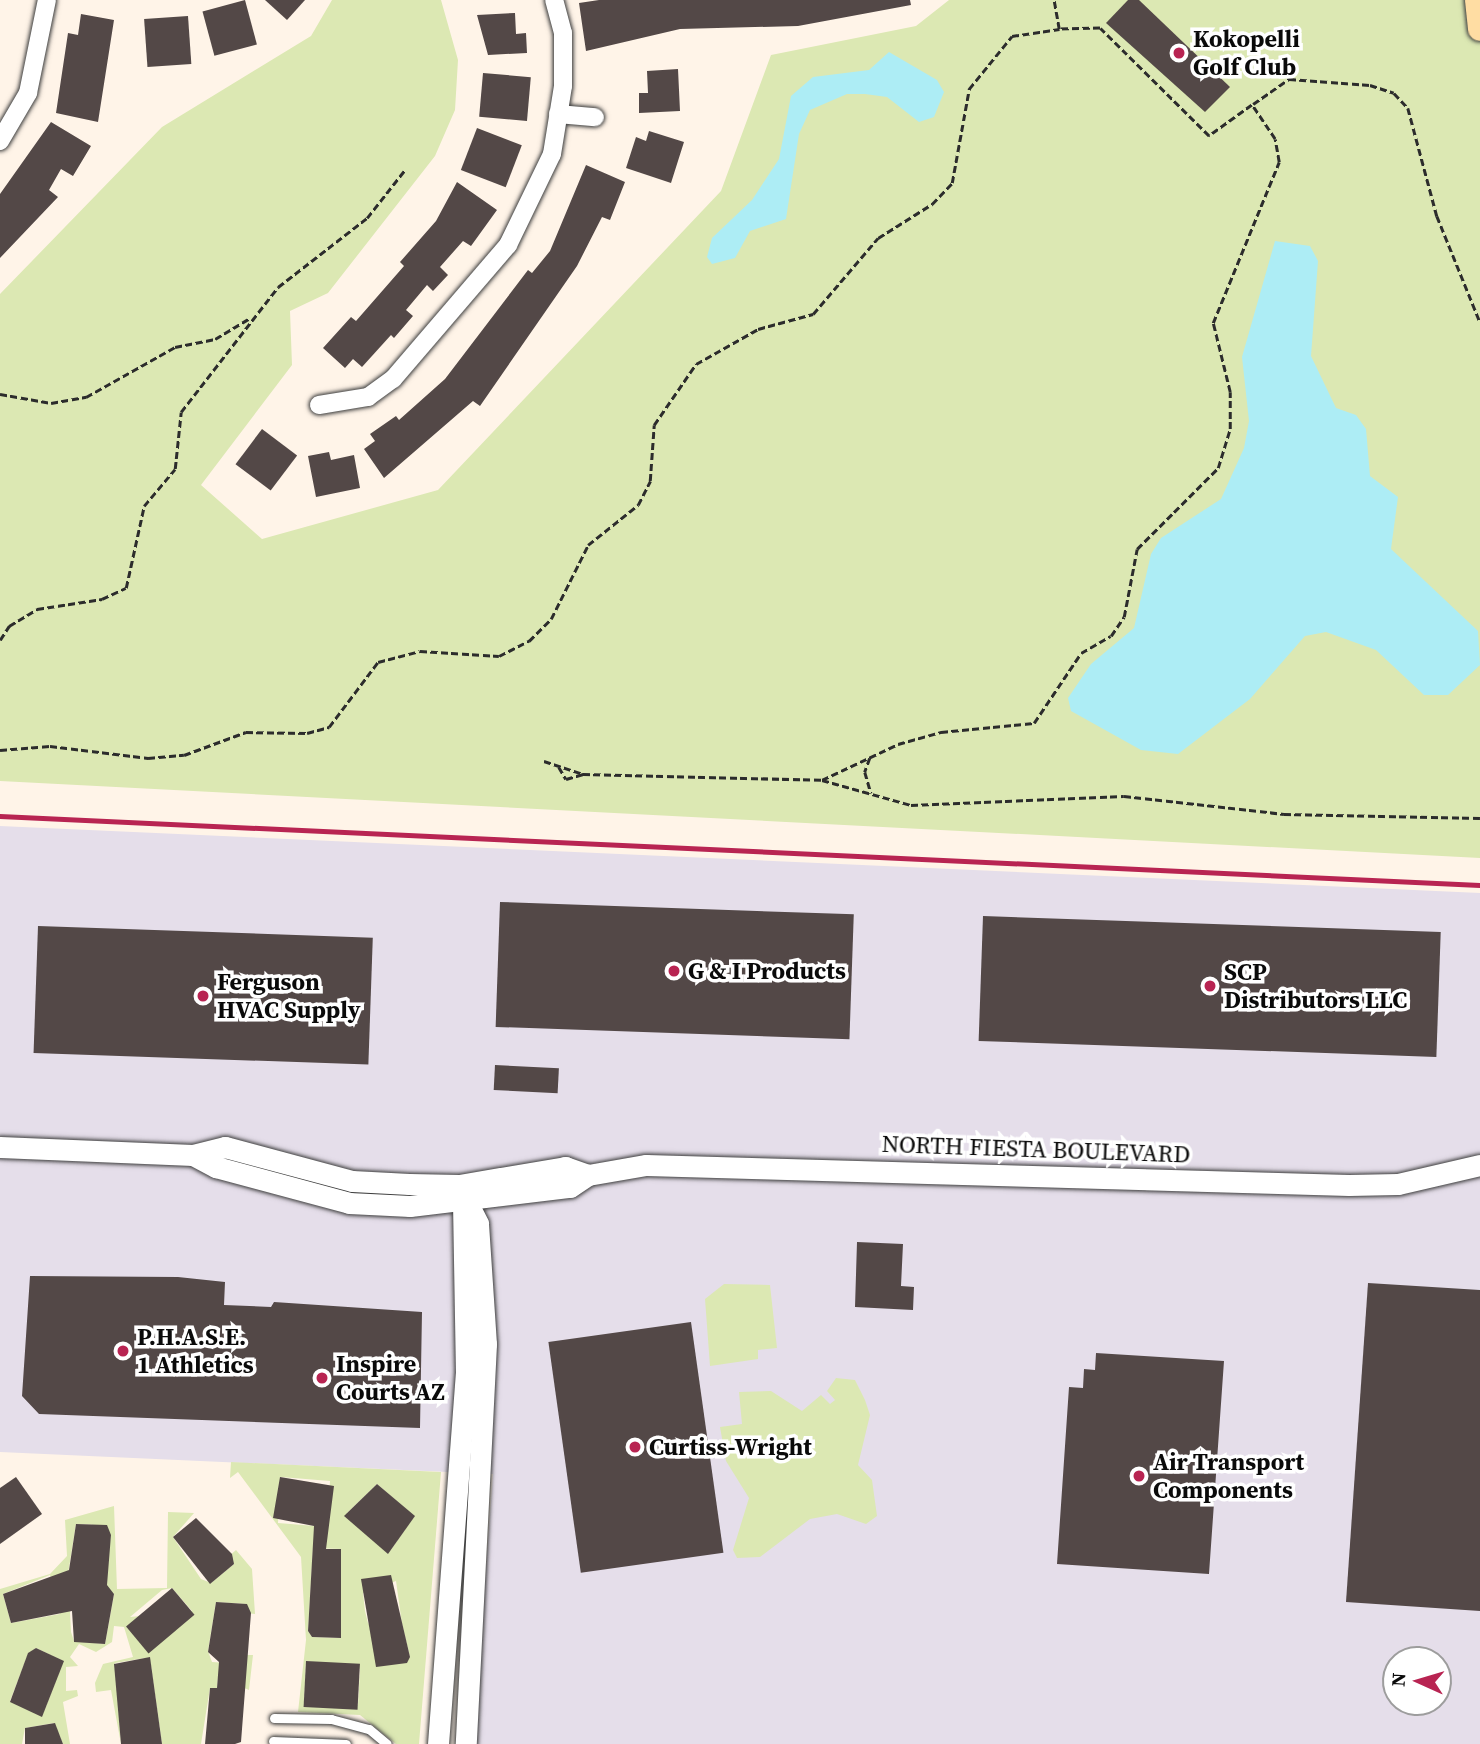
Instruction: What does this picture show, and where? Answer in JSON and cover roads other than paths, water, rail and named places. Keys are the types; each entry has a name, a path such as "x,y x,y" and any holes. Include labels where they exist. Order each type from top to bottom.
{"main road":[{"path":"1476,0 1480,29"}],"street":[{"path":"0,141 28,93 47,0"},
{"path":"319,405 368,397 433,338 524,216 552,154 558,114 563,33 554,0"},
{"path":"558,114 595,117"},
{"name":"NORTH FIESTA BOULEVARD","path":"0,1147 192,1155 216,1167 349,1203 570,1187 588,1175 705,1164 1386,1184 1480,1165"},
{"path":"438,1744 466,1374 461,1193"},
{"path":"461,1193 478,1224 486,1344 466,1744"}],"lane":[{"path":"274,1718 331,1719 369,1729 387,1744"},
{"path":"272,1741 346,1744"}],"water":[{"path":"889,52 937,80 944,92 934,117 919,122 887,97 865,94 847,94 810,110 799,134 786,219 750,231 735,258 712,264 707,257 712,238 752,200 779,159 791,96 813,77 869,70"},
{"path":"1275,241 1310,246 1318,261 1311,356 1336,408 1356,415 1366,429 1370,476 1398,497 1391,549 1478,631 1480,665 1448,695 1424,695 1376,650 1326,632 1305,636 1250,699 1178,754 1141,750 1071,711 1068,698 1091,664 1134,628 1151,554 1161,538 1221,499 1244,448 1249,421 1242,357"}],"railway":[{"path":"0,816 1480,885"}],"place":[{"name":"Kokopelli Golf Club","path":"1179,53"},
{"name":"G & I Products","path":"674,971"},
{"name":"SCP Distributors LLC","path":"1210,986"},
{"name":"Ferguson HVAC Supply","path":"203,996"},
{"name":"P.H.A.S.E. 1 Athletics","path":"123,1351"},
{"name":"Inspire Courts AZ","path":"322,1378"},
{"name":"Curtiss-Wright","path":"635,1447"},
{"name":"Air Transport Components","path":"1139,1476"}]}
